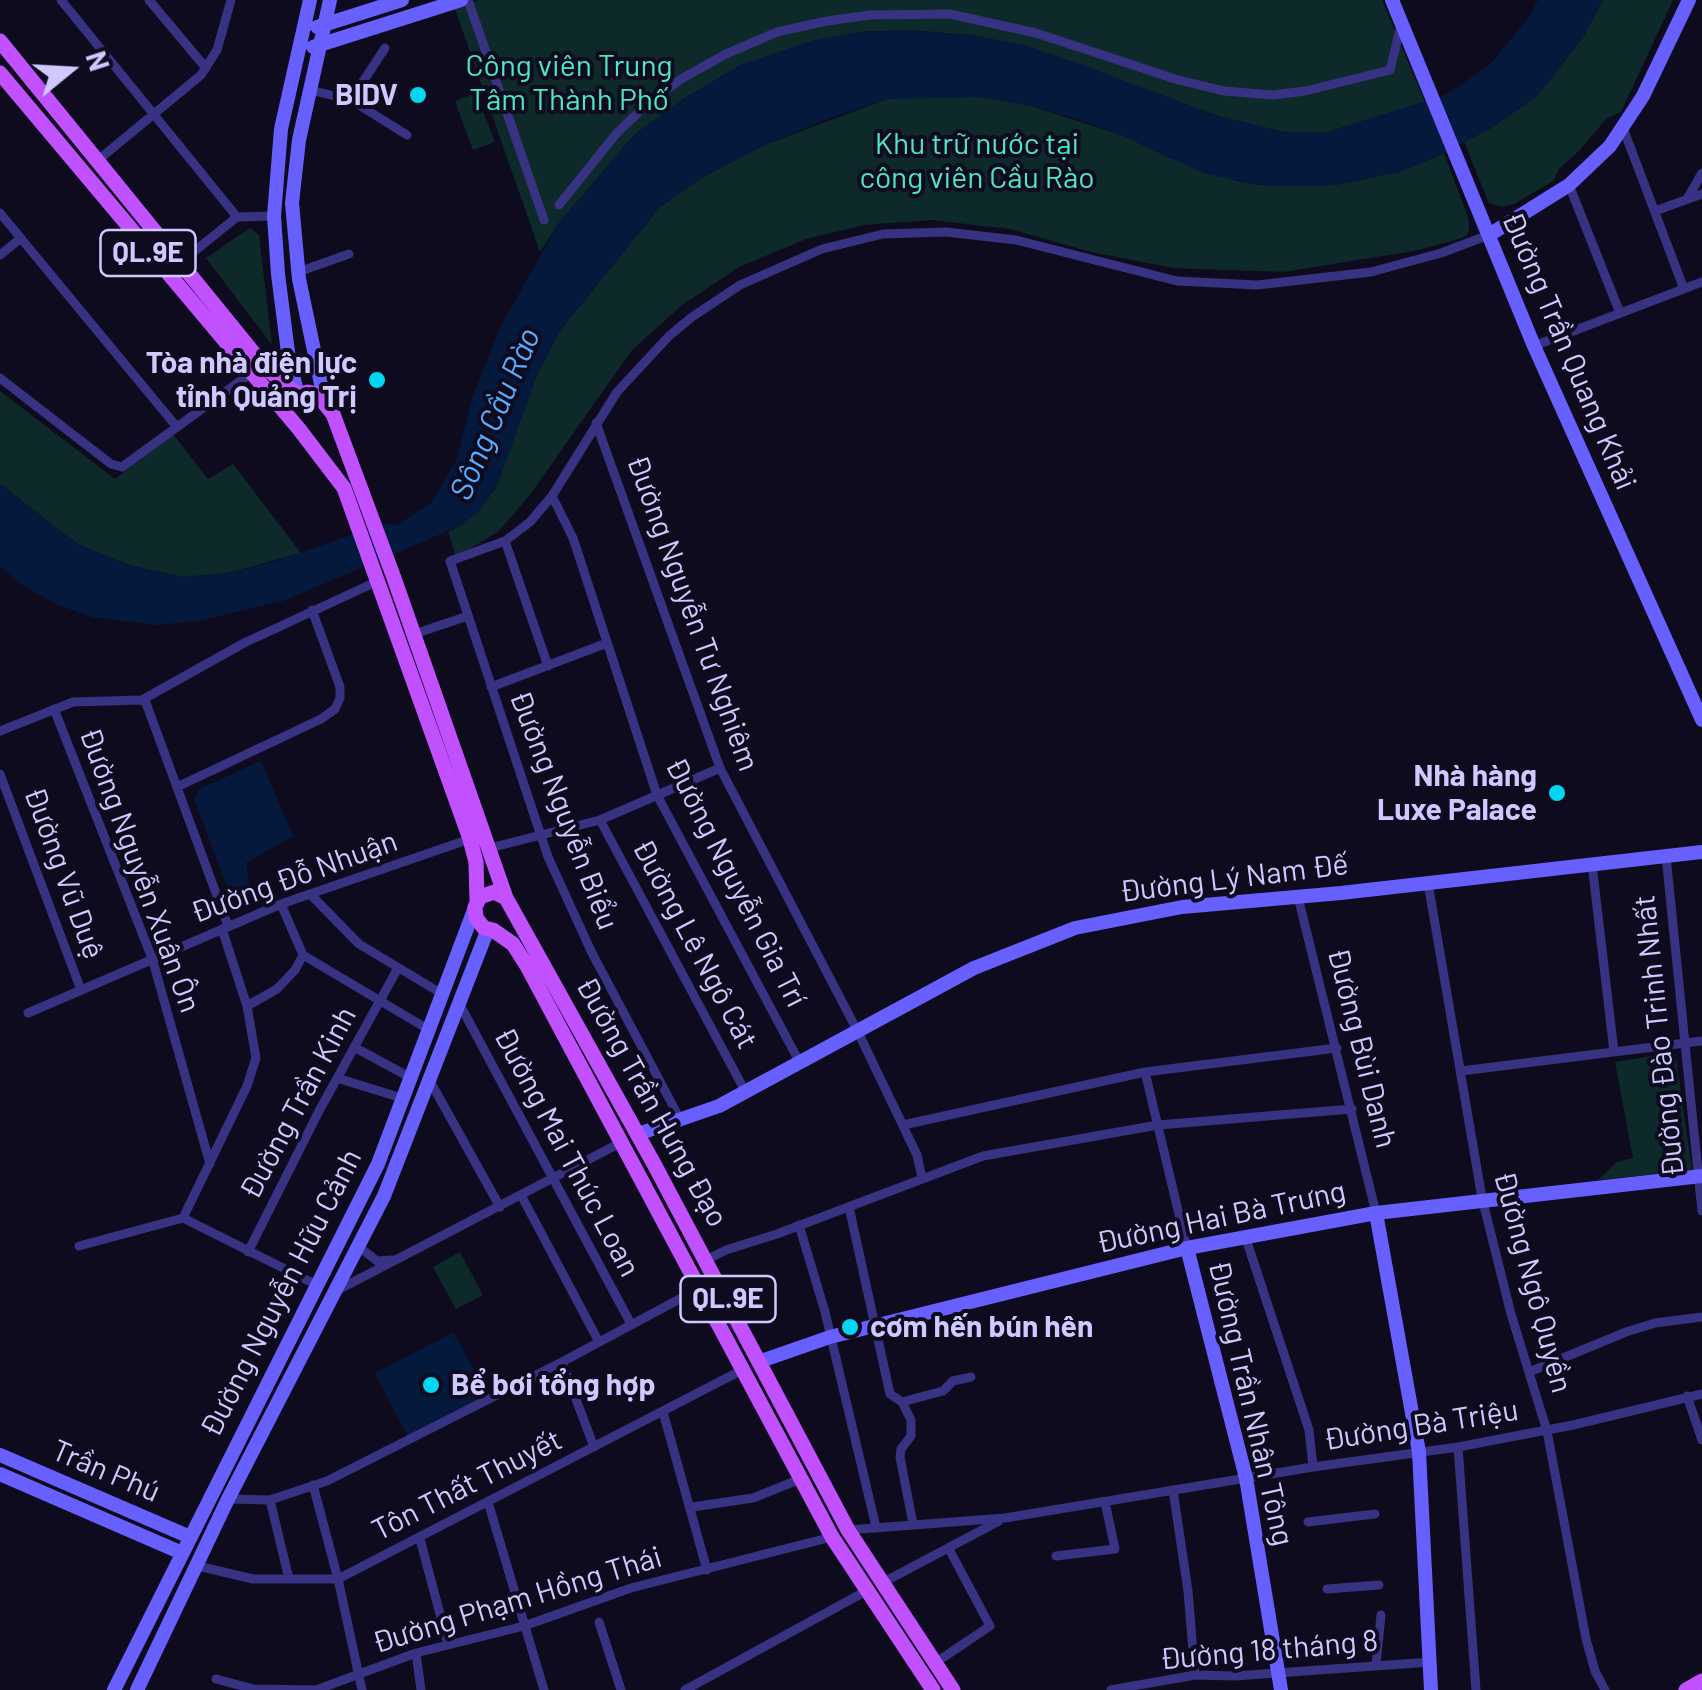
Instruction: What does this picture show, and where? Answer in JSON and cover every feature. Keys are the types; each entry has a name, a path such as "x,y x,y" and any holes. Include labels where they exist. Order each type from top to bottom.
{"main road":[{"name":"QL.9E","path":"0,42 266,366 298,396"},
{"name":"Đường Trần Hưng Đạo","path":"0,73 304,435 344,488 369,531"},
{"path":"166,275 181,262"},
{"path":"325,403 312,392 298,396 294,409 304,435 321,447 330,444 336,427"},
{"name":"Đường Trần Hưng Đạo","path":"325,403 470,839 476,862 476,905"},
{"name":"Đường Trần Hưng Đạo","path":"381,573 414,634 508,901 761,1361 875,1587 934,1690"},
{"path":"489,893 508,901 508,922 490,929 478,922 476,905 489,893"},
{"name":"Đường Trần Hưng Đạo","path":"490,929 513,944 527,966 832,1537 936,1663 953,1690"},
{"path":"622,1142 638,1134"},
{"path":"744,1369 761,1361"},
{"path":"1686,1690 1702,1681"}],"street":[{"path":"61,0 237,216"},
{"path":"149,0 206,68"},
{"path":"98,160 206,68 217,50 231,0"},
{"path":"298,396 282,310 274,216 282,129 310,0"},
{"path":"325,403 298,272 292,204 299,140 330,0"},
{"path":"303,32 402,0"},
{"path":"298,52 461,0"},
{"path":"468,0 544,220"},
{"name":"Đường Trần Quang Khải","path":"1392,0 1534,346 1702,720"},
{"path":"548,666 506,541 530,522 552,496 596,423 643,362 709,304 754,278 822,249 868,237 934,232 1002,237 1192,283 1257,285 1371,272 1441,253 1490,235 1569,185 1610,146 1643,96 1689,0"},
{"path":"560,204 616,134 681,78 777,32 827,21 870,15 950,14 1036,33 1175,79 1224,91 1273,95 1390,70 1402,22"},
{"path":"351,100 385,48"},
{"path":"310,90 351,100 408,135"},
{"path":"1623,128 1684,289"},
{"path":"1687,200 1702,173"},
{"path":"1569,185 1620,312"},
{"path":"1655,211 1702,194"},
{"path":"0,213 176,426"},
{"path":"181,262 237,216 274,216"},
{"path":"0,255 20,238"},
{"path":"298,272 349,254"},
{"path":"1534,346 1702,282"},
{"path":"0,378 117,467 127,465 250,374"},
{"name":"Đường Nguyễn Tư Nghiêm","path":"596,423 720,768 858,1032 917,1155 922,1178"},
{"name":"Đường Nguyễn Gia Trí","path":"552,496 573,538 657,795 800,1063"},
{"name":"Đường Nguyễn Biểu","path":"506,541 450,562 540,836 592,952 681,1121"},
{"path":"0,731 73,702 142,700 381,573"},
{"path":"177,787 321,719 334,709 340,687 312,610"},
{"path":"414,634 468,616"},
{"path":"491,687 607,643"},
{"path":"142,700 177,787 225,928 256,1058 247,1086 183,1218"},
{"name":"Đường Nguyễn Xuân Ôn","path":"54,710 152,958 210,1164"},
{"path":"490,848 600,820 720,768"},
{"name":"Đường Vũ Duệ","path":"0,774 81,990"},
{"name":"Đường Lê Ngô Cát","path":"600,820 746,1091"},
{"name":"Đường Đỗ Nhuận","path":"28,1013 282,904 470,839"},
{"name":"Đường Lý Nam Đế","path":"638,1134 681,1121 746,1091 974,968 1075,928 1182,907 1702,852"},
{"name":"Đường Đào Trinh Nhất","path":"1666,856 1702,1211"},
{"path":"1592,864 1614,1052"},
{"name":"Đường Ngô Quyền","path":"1428,882 1482,1198 1547,1431 1586,1639 1595,1671 1606,1690"},
{"path":"312,894 359,944 444,995"},
{"name":"Đường Bùi Danh","path":"1298,896 1376,1213"},
{"path":"246,1006 278,989 296,970 303,955 282,904"},
{"name":"Đường Nguyễn Hữu Cảnh","path":"114,1690 378,1164 476,905"},
{"name":"Đường Nguyễn Hữu Cảnh","path":"137,1690 228,1499 396,1169 490,929"},
{"name":"Đường Trần Kinh","path":"248,1252 380,1000 303,955"},
{"path":"398,968 380,1000 431,1031"},
{"name":"Đường Mai Thúc Loan","path":"459,1003 631,1324"},
{"path":"1461,1071 1702,1041"},
{"path":"354,1047 412,1078"},
{"path":"903,1125 1145,1072 1337,1048"},
{"path":"1145,1072 1186,1248"},
{"path":"337,1078 404,1099"},
{"path":"430,1081 500,1207"},
{"path":"706,1260 983,1156 1158,1125 1352,1109"},
{"path":"78,1246 183,1218 336,1291 622,1142"},
{"name":"Đường Hai Bà Trưng","path":"761,1361 874,1325 1244,1236 1482,1198 1700,1176"},
{"path":"522,1194 600,1342"},
{"path":"848,1207 890,1394 902,1402 911,1420 911,1436 900,1457 913,1524"},
{"path":"1376,1213 1419,1452 1431,1690"},
{"path":"800,1225 876,1527"},
{"path":"342,1236 377,1261 400,1258"},
{"path":"1244,1236 1309,1430 1313,1467"},
{"name":"Đường Trần Nhân Tông","path":"1186,1248 1246,1478 1281,1690"},
{"path":"228,1499 270,1500 313,1486 562,1362 700,1288"},
{"path":"1529,1372 1626,1332 1702,1317"},
{"path":"562,1362 594,1447"},
{"name":"Tôn Thất Thuyết","path":"198,1566 253,1580 338,1579 744,1369"},
{"path":"902,1402 942,1391 953,1381 971,1377"},
{"name":"Đường Bà Triệu","path":"848,1530 1006,1518 1458,1447 1547,1431 1702,1394"},
{"path":"1687,1396 1702,1440"},
{"path":"662,1412 707,1570"},
{"path":"1458,1447 1476,1690"},
{"name":"Trần Phú","path":"0,1455 190,1537"},
{"name":"Trần Phú","path":"0,1474 182,1554 198,1566"},
{"path":"692,1507 754,1498 802,1478"},
{"path":"313,1486 362,1690"},
{"path":"1173,1490 1195,1675"},
{"path":"270,1500 289,1579"},
{"path":"488,1502 544,1690"},
{"path":"1056,1556 1115,1549 1105,1502"},
{"path":"1308,1522 1375,1514"},
{"path":"685,1690 1006,1518"},
{"name":"Đường Phạm Hồng Thái","path":"222,1690 216,1680 254,1688 316,1690 416,1653 524,1626 631,1588 832,1537"},
{"path":"420,1539 448,1644"},
{"path":"936,1663 990,1626 949,1549"},
{"path":"1327,1588 1380,1586"},
{"path":"1376,1665 1381,1615"},
{"path":"599,1622 621,1690"},
{"path":"416,1653 421,1690"},
{"name":"Đường 18 tháng 8","path":"1110,1690 1195,1675 1234,1676 1431,1662"}],"green space":[{"name":"Công viên Trung Tâm Thành Phố","path":"478,0 1382,0 1425,102 1324,133 1284,132 1218,116 1027,46 970,35 909,30 860,32 812,41 741,65 685,98 634,135 559,223 540,252 455,9"},
{"path":"1603,0 1673,0 1621,112 1606,119 1559,169 1553,181 1514,204 1502,207 1489,203 1464,142 1537,96 1582,39"},
{"path":"476,93 495,142 473,150 455,101"},
{"name":"Khu trữ nước tại công viên Cầu Rào","path":"981,97 1028,105 1124,136 1170,158 1237,181 1269,186 1335,185 1398,172 1444,153 1469,220 1469,230 1459,239 1414,251 1283,272 1173,268 1091,252 1010,229 931,220 864,225 806,239 739,267 682,305 632,350 529,496 498,532 456,557 448,532 462,525 496,488 536,377 559,332 659,208 703,177 764,145 887,99"},
{"path":"250,228 259,235 272,345 206,258"},
{"path":"0,391 115,479 173,434 208,479 233,464 301,553 228,573 183,577 132,566 79,545 0,484"},
{"path":"1675,1052 1692,1170 1598,1180 1617,1162 1633,1158 1615,1062"},
{"path":"460,1252 483,1295 456,1309 433,1267"}],"water":[{"name":"Sông Cầu Rào","path":"1538,0 1603,0 1582,39 1537,96 1493,127 1430,160 1398,172 1335,185 1269,186 1206,174 1077,119 981,97 887,99 830,118 764,145 703,177 659,208 559,332 536,377 496,488 479,511 462,525 283,601 198,621 157,625 92,617 58,605 22,585 0,566 0,484 79,545 132,566 183,577 228,573 384,524 397,525 432,502 456,461 473,396 501,326 559,223 634,135 685,98 741,65 812,41 860,32 909,30 971,35 1027,46 1218,116 1284,132 1324,133 1445,95 1494,60"},
{"path":"261,761 293,836 246,863 252,899 234,905 194,799 199,789"},
{"name":"Bể bơi tổng hợp","path":"454,1332 487,1396 408,1437 375,1373"}],"place":[{"name":"BIDV","path":"418,95"},
{"name":"Tòa nhà điện lực tỉnh Quảng Trị","path":"377,380"},
{"name":"Nhà hàng Luxe Palace","path":"1557,793"},
{"name":"cơm hến bún hên","path":"850,1327"},
{"name":"Bể bơi tổng hợp","path":"431,1385"}]}
